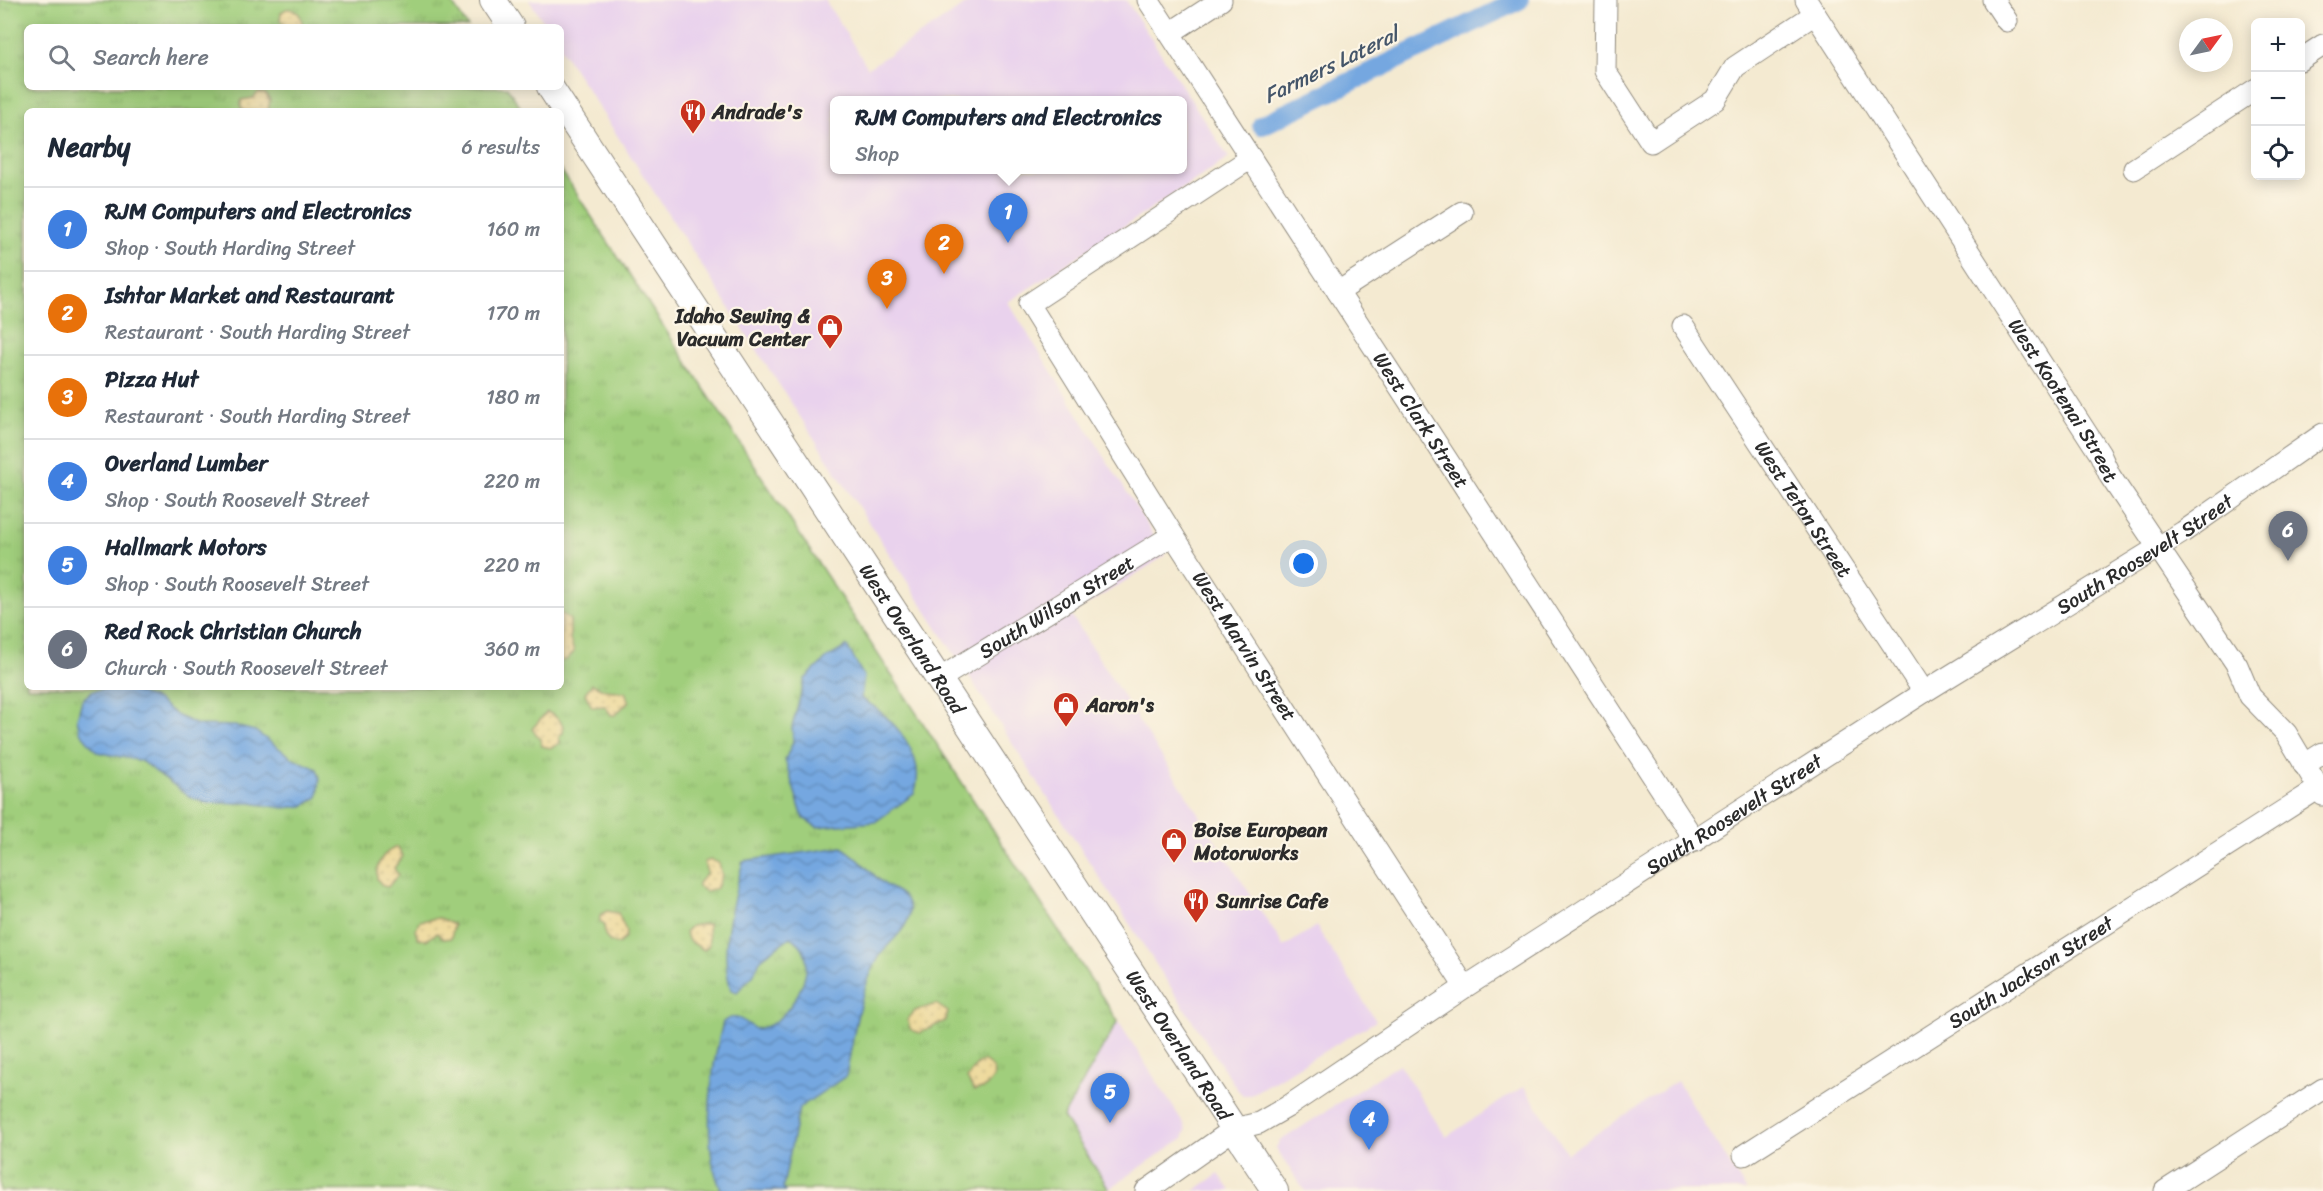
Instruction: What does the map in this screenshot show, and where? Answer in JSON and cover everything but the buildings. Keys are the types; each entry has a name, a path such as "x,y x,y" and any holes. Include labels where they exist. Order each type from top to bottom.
{"main road":[{"path":"493,0 509,24"},
{"name":"West Overland Road","path":"552,90 564,108"},
{"name":"West Overland Road","path":"564,108 1275,1191"}],"street":[{"name":"West Clark Street","path":"1148,0 1695,841"},
{"path":"1170,33 1221,0"},
{"path":"1606,0 1605,71 1651,142 1715,100 1736,67 1811,7"},
{"path":"1993,0 2007,21"},
{"name":"West Kootenai Street","path":"1811,7 2158,547 2237,665 2250,696 2286,733 2321,792"},
{"path":"2305,57 2323,45"},
{"path":"2134,169 2251,92"},
{"name":"West Marvin Street","path":"1251,158 1029,304 1173,534 1465,987"},
{"path":"1338,292 1462,212"},
{"name":"West Teton Street","path":"1683,326 1924,692"},
{"name":"South Roosevelt Street","path":"1146,1191 1234,1129 1259,1123 1287,1107 1465,987 1924,692 2158,547 2323,434"},
{"name":"South Wilson Street","path":"939,679 1173,534"},
{"path":"2304,765 2323,753"},
{"name":"South Jackson Street","path":"1744,1155 2321,792"},
{"path":"2165,1191 2323,1089"}],"shaded area":[{"path":"529,0 825,0 868,68 973,0 1126,0 1229,158 1008,302 1166,555 1071,615 1284,947 1316,926 1376,1021 1250,1095 1243,1095 564,54 564,24 545,24"},
{"path":"1118,1021 1184,1124 1186,1131 1183,1138 1109,1189 1063,1117"},
{"path":"1399,1064 1446,1137 1524,1086 1567,1153 1677,1081 1746,1190 1305,1191 1276,1148 1280,1141"},
{"path":"1219,1174 1231,1191 1194,1191"}],"green space":[{"path":"0,0 450,0 466,24 24,24 24,90 509,90 521,108 24,108 24,690 564,690 564,175 1118,1021 1063,1117 1109,1189 0,1191"}],"sand":[{"path":"286,9 293,10 298,14 302,24 284,24 280,19 281,13"},
{"path":"259,92 266,94 270,100 269,108 241,108 241,100 253,98"},
{"path":"564,615 570,620 570,639 574,652 565,661"},
{"path":"592,684 605,690 625,692 629,701 615,715 611,715 605,706 592,707 585,693"},
{"path":"547,712 554,715 563,726 563,733 559,735 560,743 551,748 542,746 540,738 532,729"},
{"path":"397,847 403,856 394,868 398,875 388,887 383,886 377,879 377,868 381,859"},
{"path":"711,860 719,863 722,875 717,888 706,891 698,887 698,883 707,873 704,862"},
{"path":"607,911 618,913 626,931 625,938 618,944 609,941 605,935 604,924 600,921 600,915"},
{"path":"439,918 454,925 451,938 443,939 437,933 426,940 418,938 415,930 420,921"},
{"path":"708,924 709,945 704,950 689,941 685,932 691,926"},
{"path":"936,1004 948,1012 945,1021 920,1033 911,1030 907,1020 915,1011"},
{"path":"984,1061 993,1068 994,1078 983,1089 974,1091 967,1078 978,1063"}],"water":[{"path":"847,646 864,677 861,698 884,715 904,738 912,751 917,779 914,794 875,822 817,827 803,818 785,760 793,742 792,727 805,679 827,658"},
{"path":"130,690 157,700 178,716 198,725 235,726 255,731 293,758 317,769 320,778 318,797 303,806 284,808 250,803 206,803 190,797 141,761 97,752 80,732 77,719 82,700 92,691"},
{"path":"842,847 883,883 905,898 909,907 907,922 879,957 866,985 846,1076 799,1108 783,1187 785,1191 722,1191 715,1173 709,1130 712,1084 723,1022 736,1018 755,1029 771,1024 791,1005 804,980 806,967 805,955 800,945 790,937 761,959 753,975 737,992 731,990 727,974 726,942 731,909 743,861"}],"waterway":[{"name":"Farmers Lateral","path":"1262,125 1519,0"}],"place":[{"name":"Andrade's","path":"693,135"},
{"name":"RJM Computers and Electronics","path":"1008,243"},
{"name":"Ishtar Market and Restaurant","path":"944,274"},
{"name":"Pizza Hut","path":"887,309"},
{"name":"Idaho Sewing & Vacuum Center","path":"830,350"},
{"name":"Red Rock Christian Church","path":"2288,561"},
{"name":"Aaron's","path":"1066,728"},
{"name":"Boise European Motorworks","path":"1174,864"},
{"name":"Sunrise Cafe","path":"1196,924"},
{"name":"Hallmark Motors","path":"1110,1123"},
{"name":"Overland Lumber","path":"1369,1150"}]}
